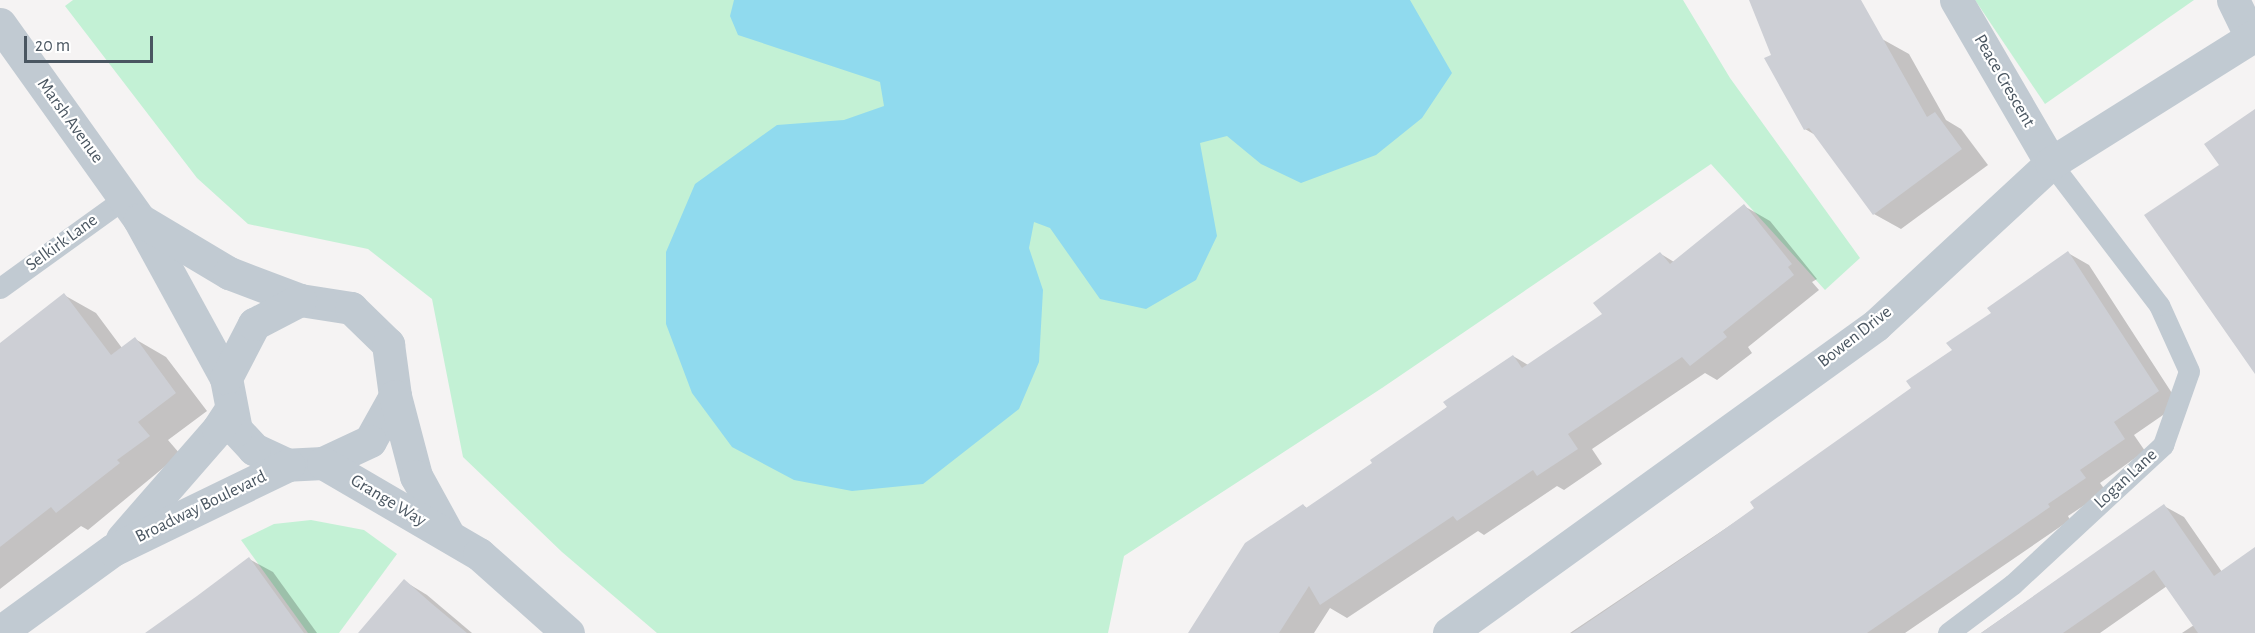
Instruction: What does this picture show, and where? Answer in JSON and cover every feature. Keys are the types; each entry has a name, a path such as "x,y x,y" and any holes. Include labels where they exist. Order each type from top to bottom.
{"street":[{"name":"Peace Crescent","path":"1956,0 2051,163"},
{"path":"2233,0 2253,36"},
{"name":"Marsh Avenue","path":"0,24 132,209 228,393"},
{"name":"Bowen Drive","path":"1449,633 1876,325 2051,163 2253,36"},
{"name":"Marsh Avenue","path":"132,209 229,273 300,300"},
{"path":"300,300 351,308 388,344 395,396 370,441 323,463 288,465 254,449 236,430 228,393 254,324 300,300"},
{"name":"Broadway Boulevard","path":"113,550 218,429 228,393"},
{"name":"Grange Way","path":"395,396 416,476 452,540"},
{"name":"Grange Way","path":"323,463 478,554 568,633"},
{"name":"Broadway Boulevard","path":"0,632 113,550 288,465"}],"lane":[{"name":"Logan Lane","path":"1948,633 2013,584 2163,445 2189,371 2159,305 2051,163"},
{"name":"Selkirk Lane","path":"0,288 132,209"}],"green space":[{"path":"73,0 1683,0 1730,78 1860,258 1825,290 1711,164 1382,388 1124,556 1108,633 657,633 562,552 463,457 432,299 368,249 248,224 197,178 65,6"},
{"path":"1975,0 2194,0 2045,104"},
{"path":"311,520 364,530 397,554 339,633 308,633 241,540 274,524"}],"water":[{"path":"734,0 1410,0 1452,73 1422,118 1376,155 1301,183 1261,164 1227,136 1200,143 1217,236 1196,280 1146,309 1100,299 1050,228 1034,222 1029,248 1043,290 1039,362 1019,409 923,484 852,491 794,480 732,447 692,393 666,324 666,252 695,184 777,125 844,120 884,106 880,82 738,35 730,16"}],"building":[{"path":"1749,0 1861,0 1927,117 1935,112 1962,149 1873,215 1809,128 1804,130 1764,58 1771,55"},
{"path":"2255,109 2255,374 2144,215 2219,165 2204,144"},
{"path":"1744,204 1792,264 1788,267 1794,275 1723,332 1727,337 1690,366 1682,357 1568,434 1578,449 1537,476 1533,470 1457,521 1453,516 1320,605 1309,586 1279,633 1188,633 1245,543 1303,504 1306,508 1372,463 1370,460 1447,407 1443,402 1513,355 1522,368 1602,314 1593,303 1660,252 1670,264"},
{"path":"2068,251 2159,391 2114,422 2125,439 2080,470 2086,478 2048,504 2050,507 1867,633 1572,633 1754,508 1750,502 1911,388 1906,381 1952,350 1946,343 1991,313 1987,308"},
{"path":"64,293 111,355 135,337 176,393 138,422 150,436 117,460 120,463 56,513 51,507 0,547 0,343"},
{"path":"2164,504 2214,576 2255,547 2255,633 2198,633 2154,570 2063,633 1981,633"},
{"path":"249,557 304,633 145,633 197,596"},
{"path":"404,579 431,603 467,633 358,633"}]}
